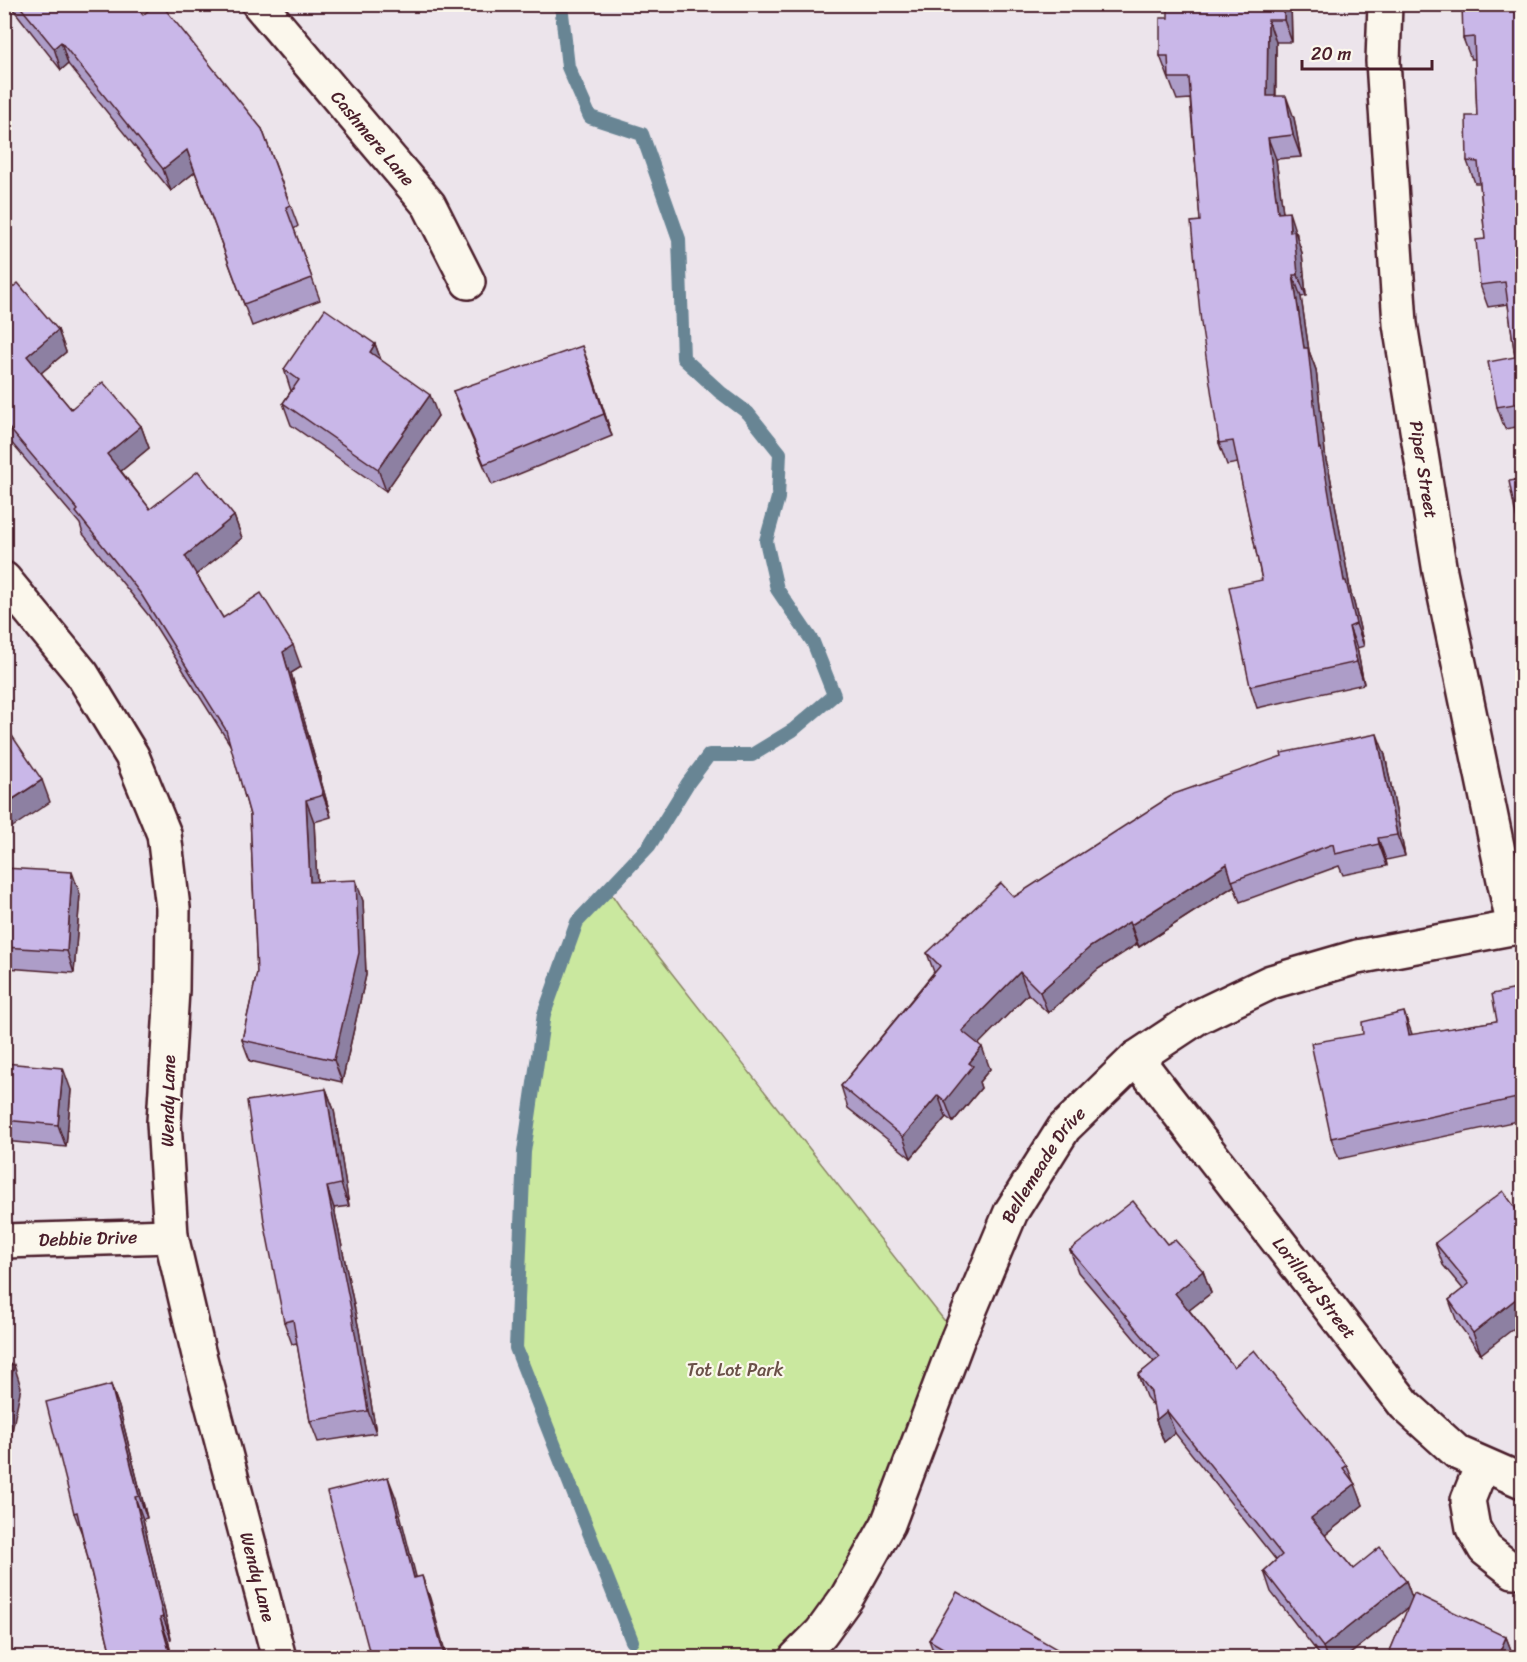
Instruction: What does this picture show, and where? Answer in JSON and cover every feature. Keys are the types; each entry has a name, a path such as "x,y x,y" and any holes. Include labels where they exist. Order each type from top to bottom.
{"street":[{"name":"Cashmere Lane","path":"259,4 429,205 468,282"},
{"name":"Piper Street","path":"1385,4 1383,61 1400,324 1440,572 1519,927"},
{"name":"Wendy Lane","path":"4,579 82,674 132,756 164,834 173,908 172,990 164,1122 171,1236 198,1351 279,1658"},
{"name":"Bellemeade Drive","path":"796,1658 821,1633 847,1598 888,1524 958,1338 1011,1212 1064,1128 1136,1058 1198,1017 1271,982 1357,957 1519,927"},
{"name":"Lorillard Street","path":"1136,1058 1405,1405 1458,1453 1522,1481"},
{"name":"Debbie Drive","path":"4,1241 171,1236"},
{"path":"1482,1464 1468,1500 1473,1528 1485,1549 1513,1571 1522,1570"}],"green space":[{"name":"Tot Lot Park","path":"608,889 958,1338 888,1524 796,1658 635,1657 632,1641 516,1348 524,1152 544,1014 577,922"}],"building":[{"path":"18,4 134,4 143,15 156,4 161,4 262,129 290,205 286,207 312,278 244,304 187,150 163,169 61,42 54,48"},
{"path":"1168,4 1284,4 1284,20 1268,20 1267,96 1286,96 1293,135 1268,138 1278,213 1289,212 1290,232 1294,231 1298,275 1293,275 1304,348 1308,348 1319,449 1321,448 1344,581 1346,581 1356,624 1349,627 1357,662 1250,686 1229,587 1262,580 1233,441 1219,443 1201,323 1191,222 1200,221 1189,78 1169,78 1168,56 1160,56 1160,18 1168,18"},
{"path":"1462,4 1522,4 1522,416 1520,403 1497,407 1488,362 1515,357 1505,282 1480,285 1476,240 1485,239 1478,162 1467,161 1466,116 1477,116 1474,37 1463,38"},
{"path":"18,283 58,330 27,356 71,409 103,382 141,426 107,454 150,509 198,471 234,516 185,556 223,618 261,593 293,645 283,652 323,795 306,800 310,882 356,880 359,953 334,1060 242,1040 257,973 250,815 226,730 141,594 76,512 78,510 4,422 4,295"},
{"path":"325,309 375,344 370,352 430,395 378,469 283,403 299,380 284,369"},
{"path":"582,346 604,414 484,464 453,391"},
{"path":"1522,479 1522,525 1518,526 1509,481"},
{"path":"4,724 42,780 4,805"},
{"path":"1377,734 1397,835 1378,838 1379,844 1335,854 1333,844 1232,881 1227,864 1131,925 1129,922 1090,947 1040,992 1020,972 962,1031 982,1047 969,1063 973,1066 945,1101 938,1095 903,1137 841,1086 940,966 927,953 1001,883 1014,897 1174,794 1282,756 1281,753"},
{"path":"4,868 72,872 67,951 4,947"},
{"path":"1522,988 1522,1097 1331,1138 1311,1043 1363,1034 1362,1022 1404,1012 1409,1035 1497,1021 1492,994"},
{"path":"4,1063 63,1068 58,1125 4,1120"},
{"path":"326,1089 341,1184 327,1187 368,1411 310,1421 293,1320 284,1322 264,1221 247,1101"},
{"path":"1503,1191 1522,1217 1522,1294 1473,1333 1449,1300 1469,1284 1435,1243"},
{"path":"1133,1201 1167,1244 1175,1240 1203,1271 1175,1293 1234,1367 1254,1350 1347,1466 1343,1468 1355,1484 1311,1518 1353,1569 1380,1547 1406,1581 1323,1647 1264,1571 1282,1555 1167,1411 1156,1420 1151,1392 1138,1375 1160,1357 1070,1250"},
{"path":"4,1363 14,1365 4,1408"},
{"path":"111,1385 139,1496 135,1497 163,1617 160,1618 171,1658 101,1658 111,1655 77,1512 74,1513 46,1402"},
{"path":"388,1477 414,1578 422,1576 445,1658 371,1658 327,1492"},
{"path":"957,1592 1071,1658 960,1658 929,1640"},
{"path":"1414,1593 1506,1637 1497,1658 1387,1658"},
{"path":"1522,1640 1522,1658 1518,1641"}],"waterway":[{"path":"561,4 568,67 590,117 642,134 679,239 683,358 720,392 748,413 780,453 778,498 766,541 777,589 813,642 834,695 793,730 752,755 709,755 688,783 649,846 577,922 544,1014 524,1152 516,1348 632,1641"}]}
